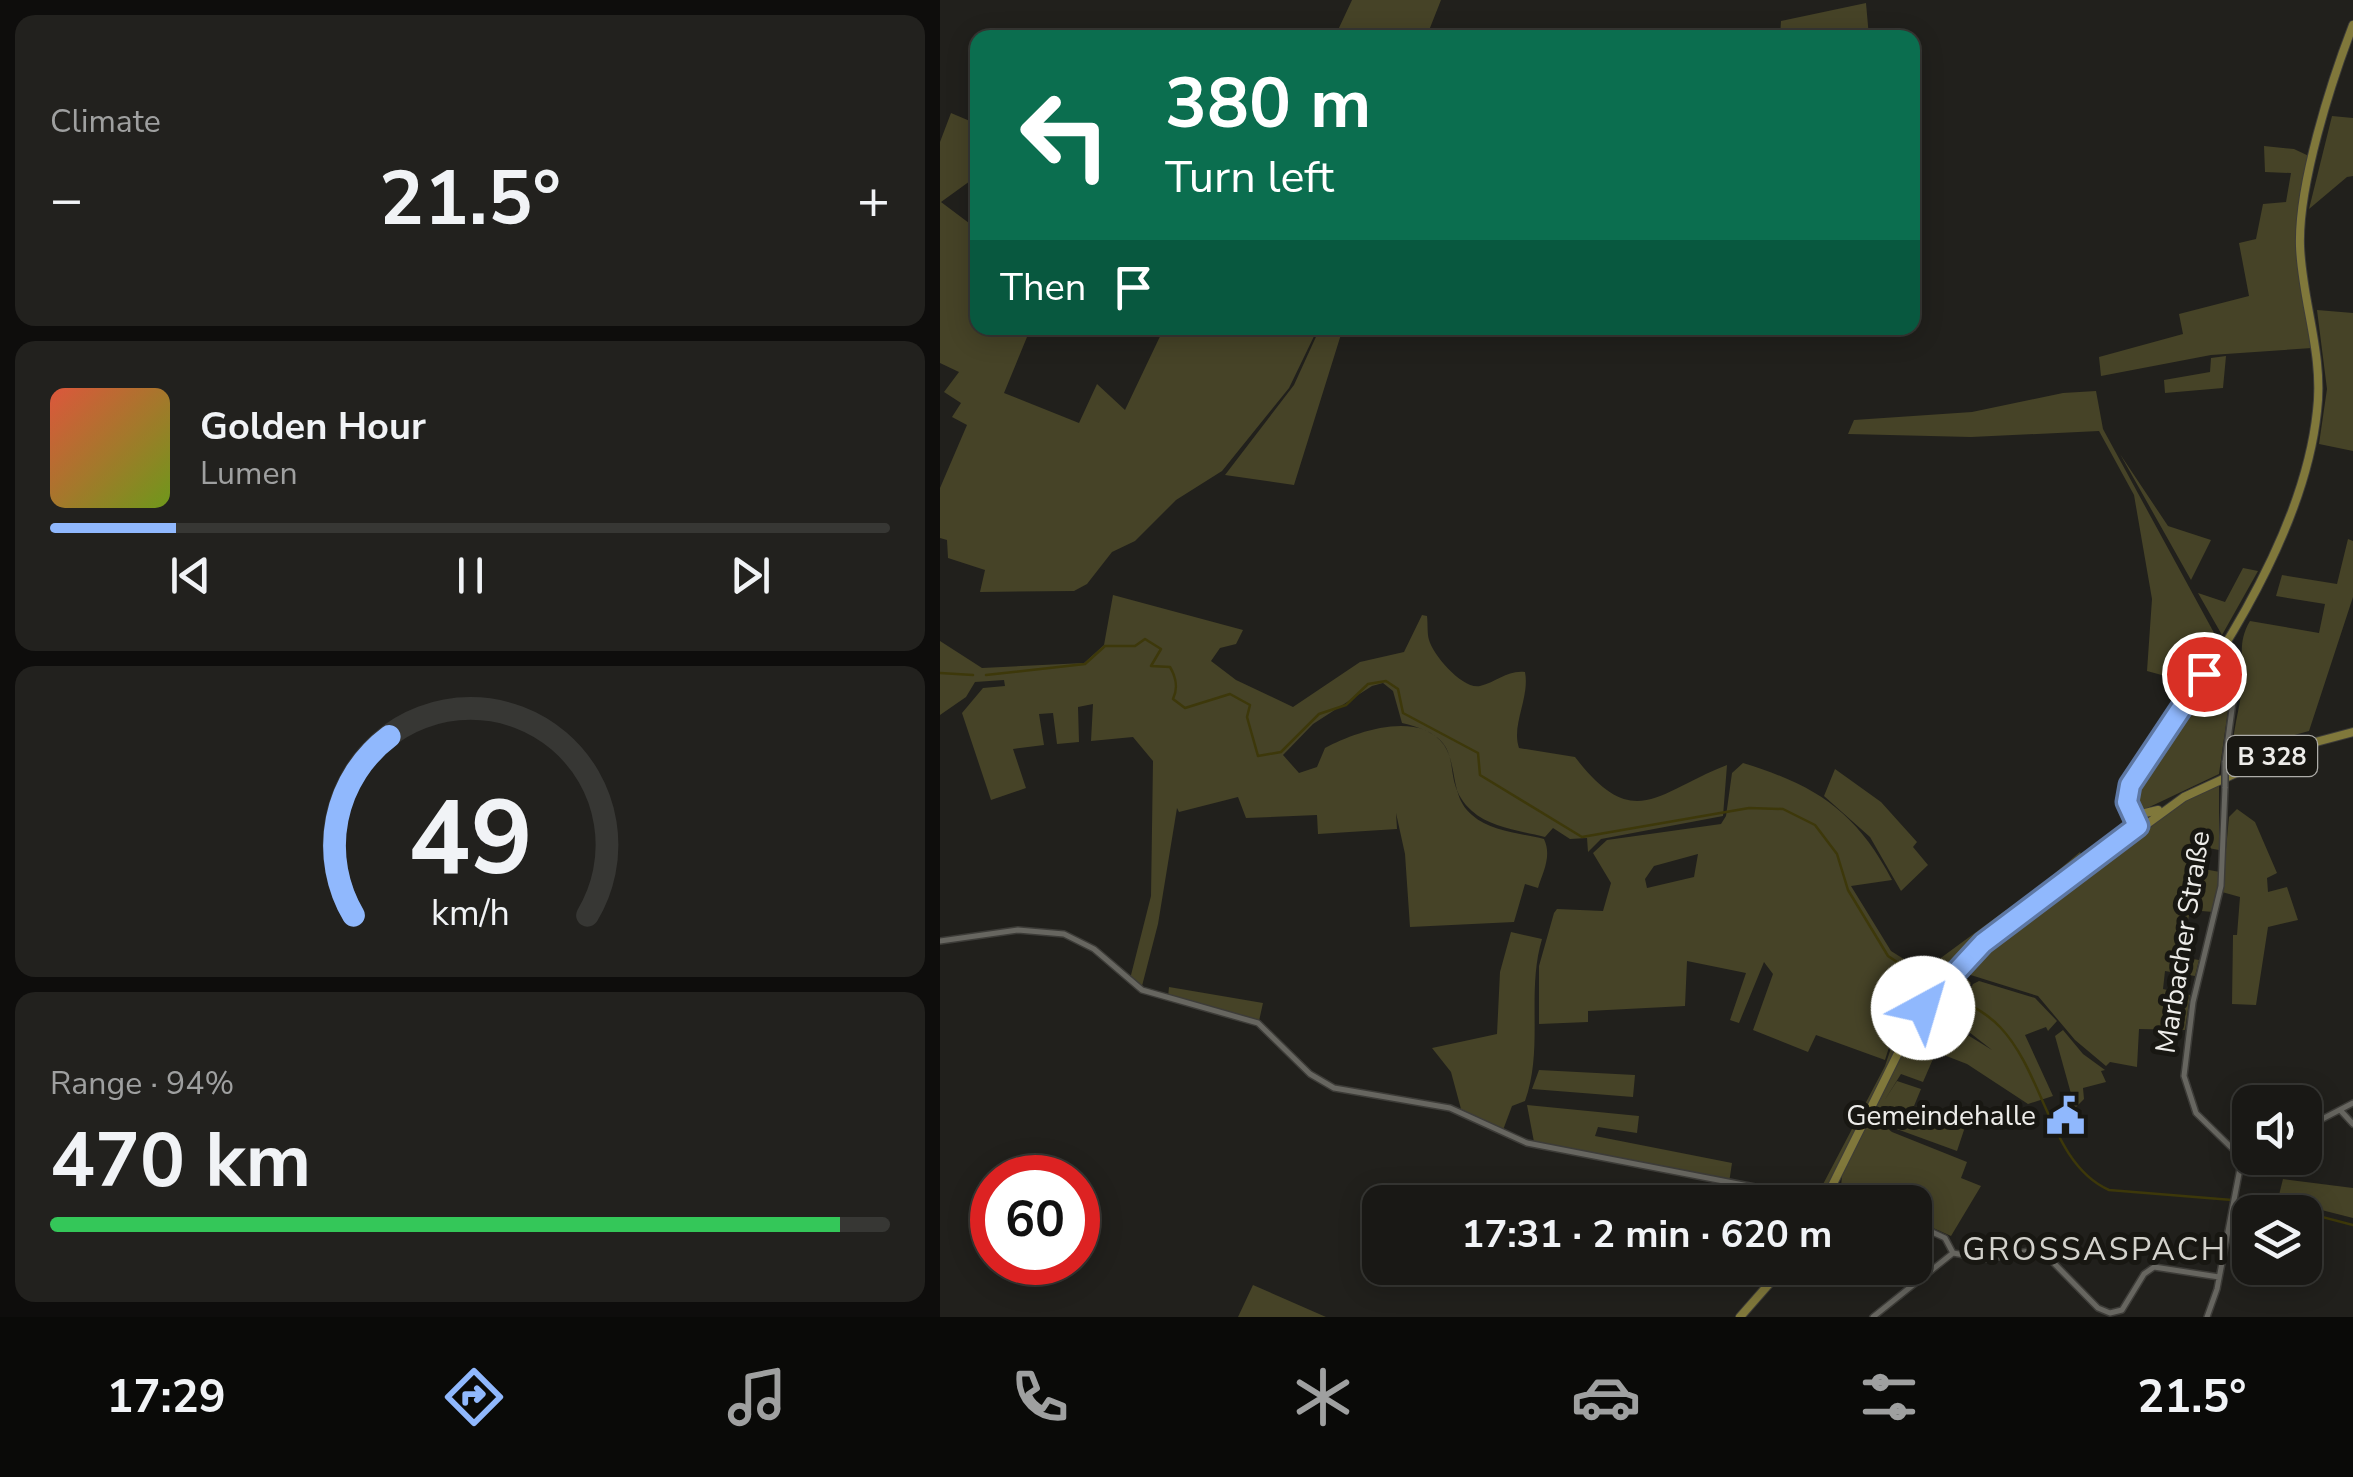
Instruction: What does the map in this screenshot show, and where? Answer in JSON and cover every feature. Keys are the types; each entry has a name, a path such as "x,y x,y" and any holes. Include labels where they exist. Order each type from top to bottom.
{"main road":[{"path":"2129,833 2122,802 2222,650 2256,590 2314,437 2319,378 2301,229 2326,112 2353,25"},
{"name":"B 328","path":"1835,1185 1905,1038 1946,980 1994,934 2162,810 2264,758 2353,732"},
{"path":"2130,785 2128,805 2138,826"},
{"path":"2128,805 2141,814 2162,810"},
{"path":"1740,1317 1768,1285"}],"street":[{"name":"Marbacher Straße","path":"2222,650 2236,678 2224,762 2220,886 2192,1002 2184,1076 2196,1112 2232,1148"},
{"path":"940,940 1018,930 1064,934 1094,949 1142,990 1258,1023 1310,1074 1328,1086 1432,1103 1527,1142 1734,1185"},
{"path":"2322,1120 2353,1103"},
{"path":"2341,1111 2353,1124"},
{"path":"2207,1317 2239,1175"},
{"path":"1932,1232 1945,1238 1954,1253"},
{"path":"1874,1317 1954,1253 1987,1258 2040,1250 2098,1308 2110,1313 2122,1310 2144,1274 2154,1267 2218,1277"}],"shaded area":[{"path":"1352,0 1441,0 1429,30 1338,30"},
{"path":"1866,3 1868,30 1780,30 1781,21"},
{"path":"951,113 970,121 970,181 941,202 970,224 970,335 1027,337 1004,393 1079,423 1097,384 1125,410 1161,335 1315,335 1289,388 1222,471 1176,500 1135,541 1112,552 1087,584 1074,591 980,592 985,570 948,558 947,540 940,538 940,488 967,425 952,417 961,403 944,392 959,372 940,363 940,142"},
{"path":"2332,116 2353,118 2353,176 2309,209"},
{"path":"2264,146 2294,149 2311,157 2299,231 2312,348 2211,355 2101,376 2099,357 2183,334 2179,314 2249,296 2239,243 2256,239 2263,204 2286,202 2291,173 2265,172"},
{"path":"2317,310 2353,313 2353,451 2319,444 2327,389"},
{"path":"1317,335 1341,335 1294,485 1225,475 1294,385"},
{"path":"2226,356 2223,388 2165,393 2164,380 2210,372 2211,358"},
{"path":"2096,391 2103,429 2219,642 2191,683 2147,671 2152,599 2134,495 2099,431 1971,437 1848,434 1854,420 1972,412 2063,393"},
{"path":"2120,454 2168,526 2211,540 2191,580"},
{"path":"2348,539 2353,541 2353,597 2309,731 2232,752 2243,680 2243,639 2250,621 2319,633 2325,604 2276,596 2282,575 2337,584"},
{"path":"2243,568 2258,571 2222,635 2198,593 2225,602"},
{"path":"1113,595 1243,630 1236,644 1220,648 1211,661 1236,680 1293,707 1360,662 1404,652 1422,615 1427,616 1432,646 1442,662 1465,683 1480,686 1525,672 1517,730 1519,748 1575,757 1614,795 1631,800 1664,795 1727,765 1723,816 1601,839 1588,852 1587,838 1570,839 1553,828 1545,837 1488,821 1472,811 1457,788 1460,799 1465,808 1480,821 1544,839 1547,858 1538,888 1525,884 1514,922 1410,927 1405,854 1396,813 1397,829 1318,834 1317,815 1246,818 1238,797 1179,812 1177,808 1158,924 1142,986 1130,979 1151,896 1153,761 1133,737 1091,741 1093,704 1078,707 1079,742 1057,744 1053,713 1039,714 1044,745 1013,749 1026,788 991,800 962,713 983,688 1005,686 1004,680 975,682 966,697 940,715 940,641 982,668 1084,663 1104,645","holes":["1383,683 1393,691 1402,723 1417,728 1386,727 1352,736 1325,748 1317,767 1299,773 1283,755 1313,724"]},
{"path":"2203,683 2231,689 2219,774 2141,811 2129,803 2132,785 2161,746 2166,746 2167,736"},
{"path":"1743,763 1812,791 1848,818 1892,880 1851,886 1891,951 1926,973 1902,1006 1885,1060 1816,1035 1808,1052 1753,1030 1773,974 1764,962 1739,1023 1730,1020 1746,973 1687,961 1685,1006 1588,1011 1588,1022 1539,1024 1539,966 1554,913 1557,909 1603,911 1611,883 1593,853 1607,840 1721,824 1726,816 1732,773","holes":["1698,854 1694,877 1647,888 1645,879 1654,866"]},
{"path":"1835,769 1881,802 1917,842 1913,847 1928,865 1901,891 1870,837 1824,796"},
{"path":"2219,782 2219,850 2192,845 2187,866 2220,872 2213,912 2190,910 2181,957 2199,960 2195,976 2165,971 2163,989 2190,995 2185,1030 2139,1029 2137,1067 2110,1062 2106,1066 2075,1040 2038,996 1961,972 1971,983 1947,1034 1953,1026 1992,1050 1955,1021 1973,984 1979,981 2035,998 2057,1021 2048,1031 2046,1027 2025,1035 2053,1096 2028,1104 1967,1064 1936,1052 1923,1082 1901,1074 1884,1101 1897,1081 1921,1089 1914,1106 1968,1118 1957,1151 1883,1124 1892,1132 1967,1162 1961,1178 1981,1186 1951,1236 1932,1228 1932,1185 1841,1185 1842,1175 1920,1017 1980,949 2176,805"},
{"path":"2237,809 2255,822 2277,873 2267,878 2268,892 2287,887 2298,920 2268,927 2256,1005 2232,1004 2233,935 2237,935 2240,897 2222,892 2229,817"},
{"path":"2080,852 2084,860 2026,900 1952,968 1938,960 2006,910 2009,912"},
{"path":"1511,932 1542,939 1535,980 1531,1081 1525,1101 1512,1106 1503,1130 1461,1109 1451,1072 1432,1048 1497,1034 1500,972"},
{"path":"1940,965 1950,970 1901,1038 1829,1185 1823,1185 1885,1066 1905,1006"},
{"path":"1169,987 1263,1003 1259,1021 1168,997"},
{"path":"2063,1030 2083,1054 2105,1070 2101,1071 2106,1082 2083,1088 2084,1099 2075,1108 2055,1036"},
{"path":"1539,1070 1635,1075 1633,1097 1532,1089"},
{"path":"1527,1105 1639,1116 1637,1133 1598,1127 1595,1136 1732,1163 1729,1183 1534,1142"},
{"path":"2283,1179 2353,1188 2353,1218 2322,1210 2322,1195 2279,1195"},
{"path":"1253,1285 1326,1317 1238,1317"}],"waterway":[{"path":"986,675 1085,664 1105,646 1135,646 1145,639 1161,649 1151,666 1170,667 1176,683 1173,699 1185,708 1230,694 1250,705 1247,717 1258,756 1281,752 1319,714 1346,705 1368,684 1386,681 1398,689 1403,713 1478,753 1480,775 1582,837 1749,808 1783,809 1815,825 1837,854 1848,890 1888,956 1929,983"},
{"path":"940,673 973,675"},
{"path":"1948,993 2000,1027 2028,1069 2073,1160 2109,1190 2269,1203 2353,1225"}],"place":[{"name":"Gemeindehalle","path":"2066,1115"}],"district":[{"name":"GROSSASPACH","path":"2095,1249"}],"route":[{"path":"1923,1008 1983,943 2138,826 2127,802 2130,785 2204,674"}]}
